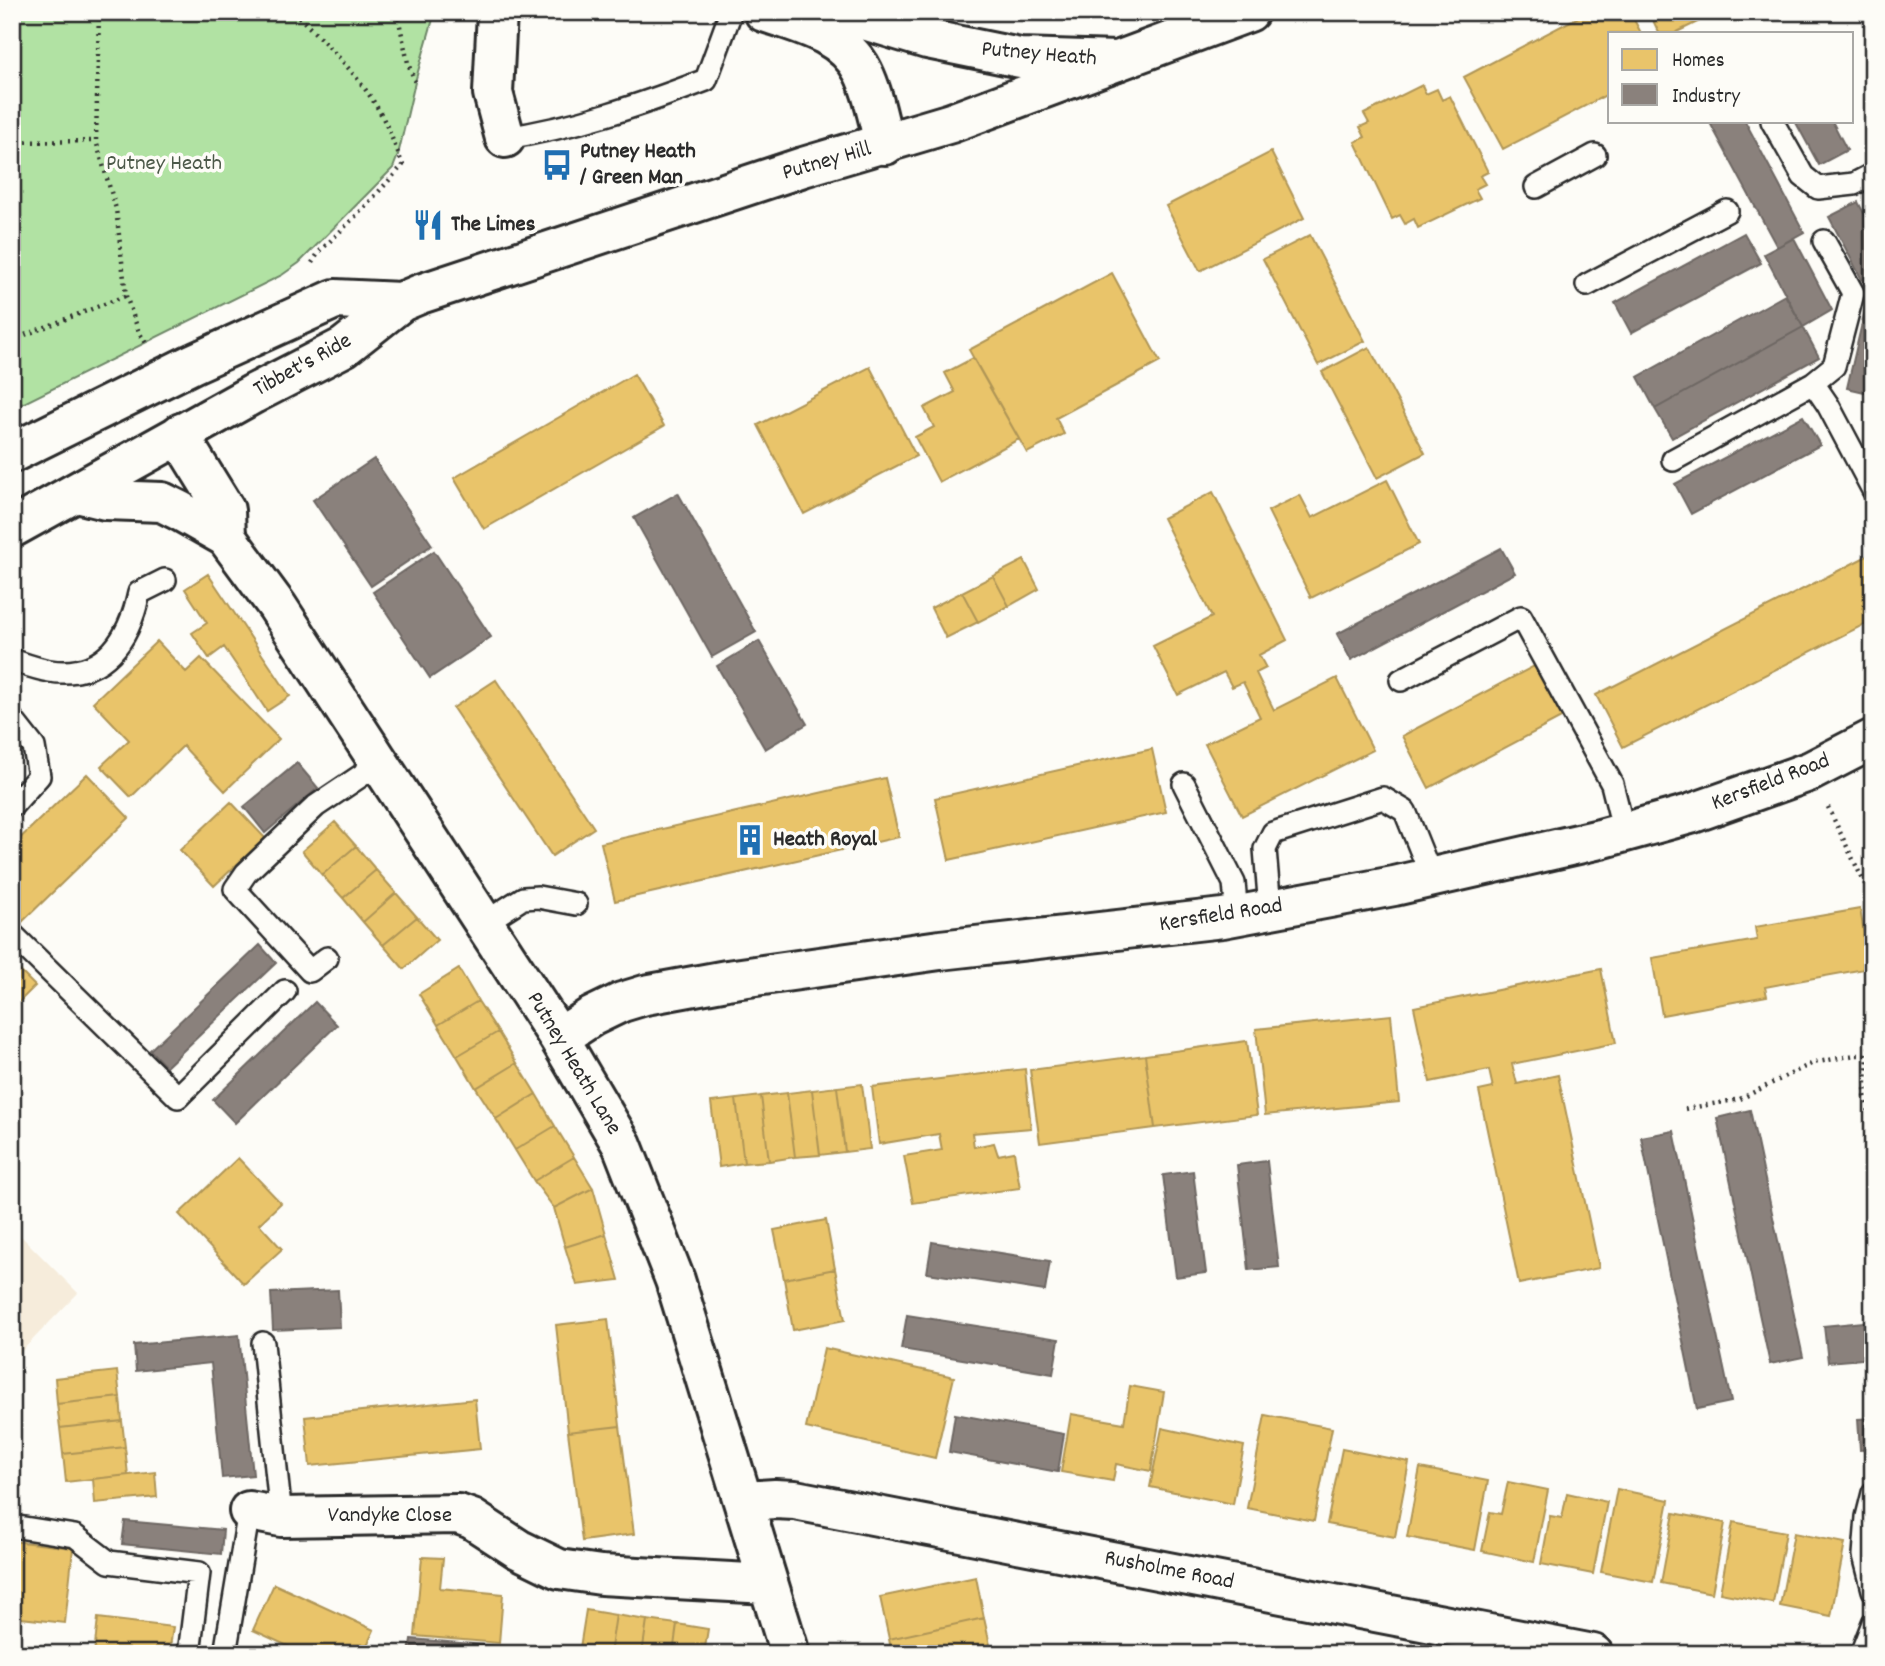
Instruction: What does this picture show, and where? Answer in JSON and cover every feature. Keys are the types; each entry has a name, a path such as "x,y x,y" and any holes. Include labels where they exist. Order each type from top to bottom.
{"street":[{"path":"497,12 493,93 505,138"},
{"path":"766,13 807,12"},
{"name":"Putney Heath","path":"838,12 928,39 1020,58 1120,62"},
{"name":"Putney Hill","path":"401,302 803,167 885,145 1120,62 1249,12"},
{"path":"766,13 816,30 838,43 850,55 863,71 885,145"},
{"name":"Tibbet's Ride","path":"12,453 192,364 335,299 401,302"},
{"name":"Tibbet's Ride","path":"12,528 181,433 344,347 401,302"},
{"name":"Putney Heath Lane","path":"181,433 187,450 225,510 226,537"},
{"name":"Putney Heath Lane","path":"77,492 106,500 162,502 226,537 277,606 559,1038 621,1145 671,1268 790,1654"},
{"name":"Kersfield Road","path":"559,1038 591,1017 622,1002 645,995 727,980 940,950 1032,941 1254,912 1432,878 1690,814 1811,771 1873,739"},
{"name":"Rusholme Road","path":"743,1502 795,1500 1593,1654"},
{"name":"Vandyke Close","path":"265,1514 458,1514 472,1519 518,1549 559,1569 768,1584"}],"lane":[{"path":"505,138 546,132 706,80 731,12"},
{"path":"1773,122 1803,176 1818,188 1854,184 1873,174"},
{"path":"1536,187 1595,155"},
{"path":"1587,285 1727,211"},
{"path":"1672,460 1813,383 1835,366 1853,293 1824,241"},
{"path":"1813,383 1828,405 1873,490"},
{"path":"12,660 50,670 75,671 104,660 124,638 139,593 165,580"},
{"path":"1401,680 1521,617 1612,784 1624,832"},
{"path":"12,719 34,747 39,776 12,806"},
{"path":"327,958 310,971 235,889 247,873 316,806 380,763"},
{"path":"1184,784 1234,883 1254,912"},
{"path":"1254,912 1265,849 1273,833 1383,799 1405,811 1432,878"},
{"path":"484,923 523,898 538,897 576,904"},
{"path":"12,934 178,1097 285,991"},
{"path":"225,1654 265,1514 264,1343"},
{"path":"1873,1493 1867,1517 1864,1555 1873,1590"},
{"path":"12,1526 75,1536 108,1562 199,1573 189,1654"},
{"path":"1861,1654 1873,1623"}],"path":[{"path":"99,12 96,141 116,209 126,296 139,332"},
{"path":"294,12 328,45 367,92 382,116 403,165 319,252"},
{"path":"397,12 415,82"},
{"path":"12,142 96,141"},
{"path":"12,340 126,296"},
{"path":"1811,771 1873,901"},
{"path":"1873,1033 1864,1095 1873,1129"},
{"path":"1685,1109 1740,1099 1813,1063 1868,1055"}],"shaded area":[{"path":"12,1227 78,1293 12,1361"}],"green space":[{"name":"Putney Heath","path":"12,12 435,12 393,168 299,263 282,275 12,409"}],"building: Homes":[{"path":"1588,12 1630,12 1640,32 1608,32 1608,94 1503,149 1464,77"},
{"path":"1649,12 1718,12 1677,32 1659,32"},
{"path":"1422,85 1426,94 1437,89 1442,100 1450,96 1488,172 1480,176 1485,184 1475,189 1480,198 1418,228 1414,219 1405,224 1400,215 1392,219 1355,142 1365,137 1360,127 1369,123 1364,114"},
{"path":"1271,152 1304,218 1200,271 1166,206"},
{"path":"1310,235 1365,341 1318,365 1263,259"},
{"path":"1112,273 1160,362 1056,418 1064,434 1027,453 969,350"},
{"path":"1369,347 1425,453 1377,478 1322,372"},
{"path":"973,358 1019,439 939,482 915,437 934,427 924,408 955,392 945,373"},
{"path":"870,367 916,456 804,514 758,425"},
{"path":"634,374 664,426 484,529 454,478"},
{"path":"1387,480 1419,544 1311,598 1268,511 1300,495 1312,518"},
{"path":"1213,492 1287,640 1259,655 1266,668 1256,673 1274,710 1337,678 1373,750 1242,816 1205,744 1260,717 1243,682 1232,687 1224,672 1178,695 1153,646 1212,617 1163,518"},
{"path":"1873,553 1873,620 1623,747 1596,695"},
{"path":"1024,560 1039,589 1009,606 993,576"},
{"path":"208,574 290,696 267,711 224,647 209,658 192,633 207,623 185,589"},
{"path":"993,576 1009,606 978,622 962,592"},
{"path":"962,592 978,622 946,638 931,608"},
{"path":"157,641 186,672 201,658 279,739 225,791 183,746 131,797 101,766 129,740 93,702"},
{"path":"1538,664 1565,716 1429,788 1402,736"},
{"path":"496,680 594,828 552,856 453,708"},
{"name":"Heath Royal","path":"1152,749 1166,812 949,860 935,798"},
{"path":"87,774 129,818 21,923 12,914 12,846"},
{"name":"Heath Royal","path":"885,778 899,837 615,901 601,843"},
{"path":"231,802 265,838 214,886 180,850"},
{"path":"335,822 356,846 322,875 302,851"},
{"path":"356,846 376,870 343,898 322,875"},
{"path":"376,870 396,893 363,922 343,898"},
{"path":"396,893 417,917 383,945 363,922"},
{"path":"1860,909 1870,968 1765,987 1767,996 1662,1015 1652,958 1757,940 1755,927"},
{"path":"417,917 437,940 404,969 383,945"},
{"path":"12,963 35,986 14,1007 12,1004"},
{"path":"459,969 478,1001 438,1025 419,994"},
{"path":"1601,969 1616,1043 1512,1064 1517,1084 1558,1075 1599,1268 1519,1284 1479,1091 1493,1088 1489,1070 1430,1082 1414,1007"},
{"path":"478,1001 498,1032 457,1056 438,1025"},
{"path":"1391,1015 1399,1102 1265,1115 1256,1029"},
{"path":"498,1032 517,1063 476,1088 457,1056"},
{"path":"1247,1041 1257,1115 1155,1128 1145,1055"},
{"path":"1145,1055 1155,1128 1040,1143 1030,1070"},
{"path":"517,1063 536,1094 496,1119 476,1088"},
{"path":"1025,1069 1031,1128 972,1133 974,1147 994,1143 998,1155 1014,1152 1020,1188 913,1203 904,1156 942,1150 939,1134 879,1144 872,1087"},
{"path":"862,1084 870,1149 845,1152 837,1087"},
{"path":"837,1087 845,1152 820,1155 812,1090"},
{"path":"812,1090 820,1155 795,1157 787,1093"},
{"path":"787,1093 795,1157 769,1161 761,1096"},
{"path":"536,1094 555,1126 515,1150 496,1119"},
{"path":"761,1096 769,1161 744,1163 736,1099"},
{"path":"736,1099 744,1163 719,1167 711,1102"},
{"path":"555,1126 574,1157 534,1181 515,1150"},
{"path":"574,1157 593,1188 554,1208 534,1181"},
{"path":"238,1158 281,1203 259,1224 282,1249 244,1284 179,1214"},
{"path":"593,1188 606,1234 565,1247 554,1208"},
{"path":"826,1220 835,1269 784,1279 774,1230"},
{"path":"606,1234 619,1280 577,1285 565,1247"},
{"path":"835,1269 845,1320 793,1330 784,1279"},
{"path":"608,1319 620,1426 568,1432 556,1325"},
{"path":"824,1348 954,1377 935,1458 806,1428"},
{"path":"117,1371 120,1397 57,1404 55,1378"},
{"path":"1130,1386 1164,1392 1151,1471 1116,1464 1113,1481 1061,1472 1071,1414 1124,1423"},
{"path":"120,1397 122,1421 60,1428 57,1404"},
{"path":"475,1399 480,1449 310,1466 305,1417"},
{"path":"1265,1415 1332,1428 1314,1521 1247,1508"},
{"path":"122,1421 125,1447 63,1454 60,1428"},
{"path":"620,1426 634,1534 582,1541 568,1432"},
{"path":"1162,1428 1244,1446 1233,1504 1150,1487"},
{"path":"125,1447 128,1475 66,1482 63,1454"},
{"path":"1342,1449 1409,1462 1395,1537 1327,1524"},
{"path":"1420,1468 1488,1481 1475,1550 1407,1537"},
{"path":"155,1472 157,1497 95,1503 93,1479"},
{"path":"1508,1482 1548,1490 1534,1562 1482,1551 1490,1512 1501,1514"},
{"path":"1617,1489 1669,1500 1653,1582 1601,1572"},
{"path":"1567,1493 1607,1502 1593,1574 1541,1564 1550,1516 1562,1518"},
{"path":"1674,1513 1725,1523 1712,1593 1661,1583"},
{"path":"1733,1522 1786,1532 1773,1603 1720,1593"},
{"path":"1794,1533 1845,1543 1831,1616 1780,1606"},
{"path":"12,1541 73,1548 65,1623 12,1617"},
{"path":"422,1557 443,1558 440,1588 503,1594 499,1643 415,1636"},
{"path":"976,1577 984,1618 889,1639 880,1597"},
{"path":"274,1584 374,1630 363,1654 305,1654 253,1630"},
{"path":"586,1610 616,1615 610,1654 579,1654"},
{"path":"616,1615 647,1620 642,1654 610,1654"},
{"path":"98,1618 173,1627 169,1654 94,1654"},
{"path":"984,1618 992,1654 892,1654 889,1639"},
{"path":"647,1620 677,1624 673,1654 642,1654"},
{"path":"677,1624 708,1629 704,1654 673,1654"}],"building: Industry":[{"path":"1710,122 1746,122 1804,232 1777,247"},
{"path":"1796,122 1833,122 1847,150 1819,165"},
{"path":"1858,202 1873,230 1873,394 1847,388 1869,293 1829,217"},
{"path":"1744,233 1761,263 1631,333 1615,303"},
{"path":"1794,238 1832,310 1803,327 1764,254"},
{"path":"1785,295 1803,327 1655,409 1638,377"},
{"path":"1803,327 1819,357 1672,438 1655,409"},
{"path":"1803,416 1820,445 1691,514 1675,484"},
{"path":"374,459 432,545 371,586 313,500"},
{"path":"678,493 756,632 712,657 634,518"},
{"path":"1501,548 1515,573 1351,660 1337,634"},
{"path":"434,551 491,637 430,678 373,592"},
{"path":"759,641 807,724 765,749 717,666"},
{"path":"297,763 318,788 265,833 244,807"},
{"path":"260,945 276,963 166,1067 150,1050"},
{"path":"315,1002 337,1025 235,1123 213,1100"},
{"path":"1750,1110 1803,1357 1770,1364 1717,1118"},
{"path":"1674,1131 1731,1402 1697,1409 1641,1137"},
{"path":"1267,1161 1279,1267 1249,1270 1237,1165"},
{"path":"1193,1171 1206,1273 1176,1277 1163,1175"},
{"path":"932,1242 1050,1261 1045,1291 927,1273"},
{"path":"338,1290 340,1327 273,1330 271,1293"},
{"path":"907,1315 1059,1339 1053,1374 901,1349"},
{"path":"1873,1321 1873,1358 1828,1362 1824,1326"},
{"path":"239,1335 253,1475 222,1478 211,1363 136,1371 134,1345"},
{"path":"955,1414 1064,1434 1058,1472 949,1452"},
{"path":"1873,1418 1873,1449 1860,1450 1858,1419"},
{"path":"125,1521 223,1530 221,1554 122,1544"},
{"path":"411,1639 556,1651 556,1654 409,1654"}],"place":[{"name":"Putney Heath / Green Man","path":"557,165"},
{"name":"The Limes","path":"428,225"},
{"name":"Heath Royal","path":"750,840"}]}
